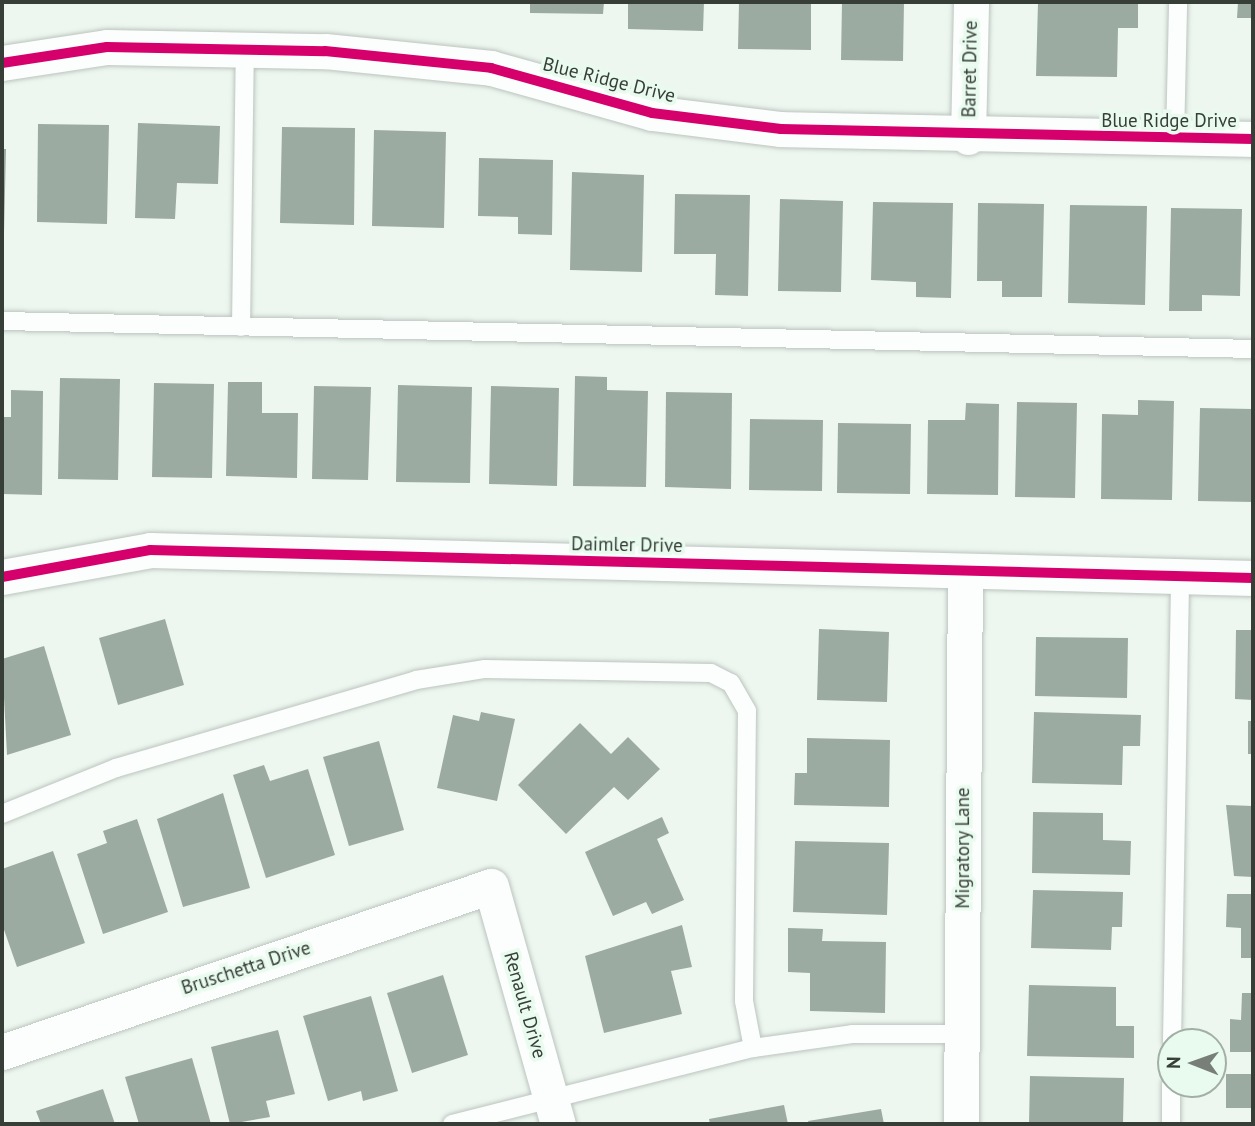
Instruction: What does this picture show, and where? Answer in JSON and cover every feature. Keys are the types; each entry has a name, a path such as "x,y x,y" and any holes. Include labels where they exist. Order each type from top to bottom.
{"street":[{"name":"Barret Drive","path":"968,137 971,2"},
{"name":"Blue Ridge Drive","path":"2,63 107,47 246,50 491,68 652,113 781,129 968,137 1253,139"},
{"name":"Daimler Drive","path":"2,577 150,550 1253,578"},
{"name":"Migratory Lane","path":"961,1124 965,571"},
{"name":"Bruschetta Drive","path":"2,1052 491,886"},
{"name":"Renault Drive","path":"491,886 554,1110"}],"lane":[{"path":"1175,139 1178,2"},
{"path":"241,327 246,50"},
{"path":"2,321 1253,349"},
{"path":"1172,1028 1180,575"},
{"path":"2,814 116,768 416,680 485,669 712,673 738,691 747,711 744,1001 753,1048"},
{"path":"452,1124 554,1110 753,1048 852,1034 961,1034"},
{"path":"1171,1098 1171,1124"}],"building":[{"path":"530,2 604,2 603,14 530,13"},
{"path":"628,2 704,2 703,31 628,29"},
{"path":"739,2 811,2 811,50 738,49"},
{"path":"842,2 904,2 903,61 841,60"},
{"path":"1038,2 1138,2 1138,28 1118,28 1117,77 1036,76"},
{"path":"1238,2 1253,2 1253,18 1237,18"},
{"path":"138,123 220,126 218,184 177,183 175,219 135,218"},
{"path":"38,124 109,125 107,224 37,222"},
{"path":"282,127 355,128 354,225 280,223"},
{"path":"374,130 446,132 444,228 372,226"},
{"path":"2,149 6,149 4,233 2,233"},
{"path":"479,158 553,160 552,235 518,234 518,217 478,216"},
{"path":"572,172 644,175 642,272 570,270"},
{"path":"675,194 750,195 748,296 715,295 716,254 674,254"},
{"path":"780,199 843,201 841,292 778,291"},
{"path":"873,202 953,203 951,298 916,297 916,282 871,280"},
{"path":"978,203 1044,204 1042,297 1002,297 1002,281 977,281"},
{"path":"1070,205 1147,206 1145,305 1068,303"},
{"path":"1171,208 1242,209 1240,296 1202,295 1202,311 1169,311"},
{"path":"575,376 607,377 607,390 648,391 646,487 573,486"},
{"path":"60,378 120,379 118,480 58,479"},
{"path":"228,382 262,382 262,413 298,413 297,478 226,476"},
{"path":"154,383 214,384 212,478 152,477"},
{"path":"398,385 472,387 470,483 396,482"},
{"path":"314,386 371,387 368,480 312,479"},
{"path":"491,386 559,388 557,486 489,484"},
{"path":"11,390 43,391 42,495 2,494 2,417 11,417"},
{"path":"666,392 732,393 731,489 665,487"},
{"path":"1138,400 1174,401 1172,500 1101,499 1102,414 1138,415"},
{"path":"1017,402 1077,403 1075,498 1015,497"},
{"path":"966,403 999,404 998,495 927,494 928,420 965,420"},
{"path":"1200,408 1253,409 1253,502 1198,501"},
{"path":"750,419 823,420 822,491 749,490"},
{"path":"838,423 911,424 910,494 837,493"},
{"path":"165,619 184,685 118,705 99,638"},
{"path":"819,629 889,632 887,702 817,700"},
{"path":"1236,630 1253,630 1253,700 1235,699"},
{"path":"1036,637 1128,638 1127,698 1035,696"},
{"path":"44,646 71,735 7,755 2,659"},
{"path":"481,712 515,719 497,801 437,788 453,715 479,721"},
{"path":"1034,712 1141,715 1140,746 1123,746 1122,785 1032,783"},
{"path":"1248,721 1253,721 1253,754 1248,754"},
{"path":"580,723 611,754 628,737 660,769 628,800 614,787 566,834 518,785"},
{"path":"807,738 890,740 889,807 794,805 795,773 807,773"},
{"path":"379,741 404,830 349,846 323,757"},
{"path":"264,765 270,781 308,769 335,855 266,878 233,775"},
{"path":"223,793 250,888 183,907 157,819"},
{"path":"1226,805 1253,806 1253,877 1234,876"},
{"path":"1033,812 1103,813 1103,840 1131,841 1130,875 1032,873"},
{"path":"662,817 669,833 657,839 684,900 652,914 646,902 613,916 585,852"},
{"path":"137,819 168,912 103,934 77,854 107,843 103,831"},
{"path":"795,841 889,843 887,915 793,912"},
{"path":"53,851 85,943 17,967 2,924 2,869"},
{"path":"1033,890 1123,892 1122,927 1112,927 1111,950 1031,948"},
{"path":"1227,894 1253,894 1253,958 1241,958 1241,928 1226,927"},
{"path":"682,925 692,967 671,971 682,1014 604,1033 585,956"},
{"path":"788,928 823,929 822,941 886,942 885,1013 810,1011 810,973 788,972"},
{"path":"443,975 468,1055 412,1073 387,993"},
{"path":"1029,985 1116,987 1116,1026 1134,1026 1134,1058 1027,1056"},
{"path":"1242,993 1253,993 1253,1052 1230,1052 1230,1019 1241,1020"},
{"path":"371,996 398,1091 363,1101 361,1091 328,1101 303,1016"},
{"path":"278,1030 295,1094 266,1101 270,1117 230,1124 211,1047"},
{"path":"192,1058 211,1124 139,1124 125,1077"},
{"path":"1227,1074 1253,1074 1253,1108 1226,1108"},
{"path":"1030,1076 1124,1078 1123,1124 1029,1124"},
{"path":"103,1089 115,1124 41,1124 36,1111"},
{"path":"784,1105 788,1124 710,1124 709,1119"},
{"path":"881,1109 884,1124 809,1124 808,1121"}],"cycle path":[{"path":"2,63 107,47 325,51 491,68 652,113 781,129 1253,139"},
{"path":"2,577 150,550 1253,578"}]}
